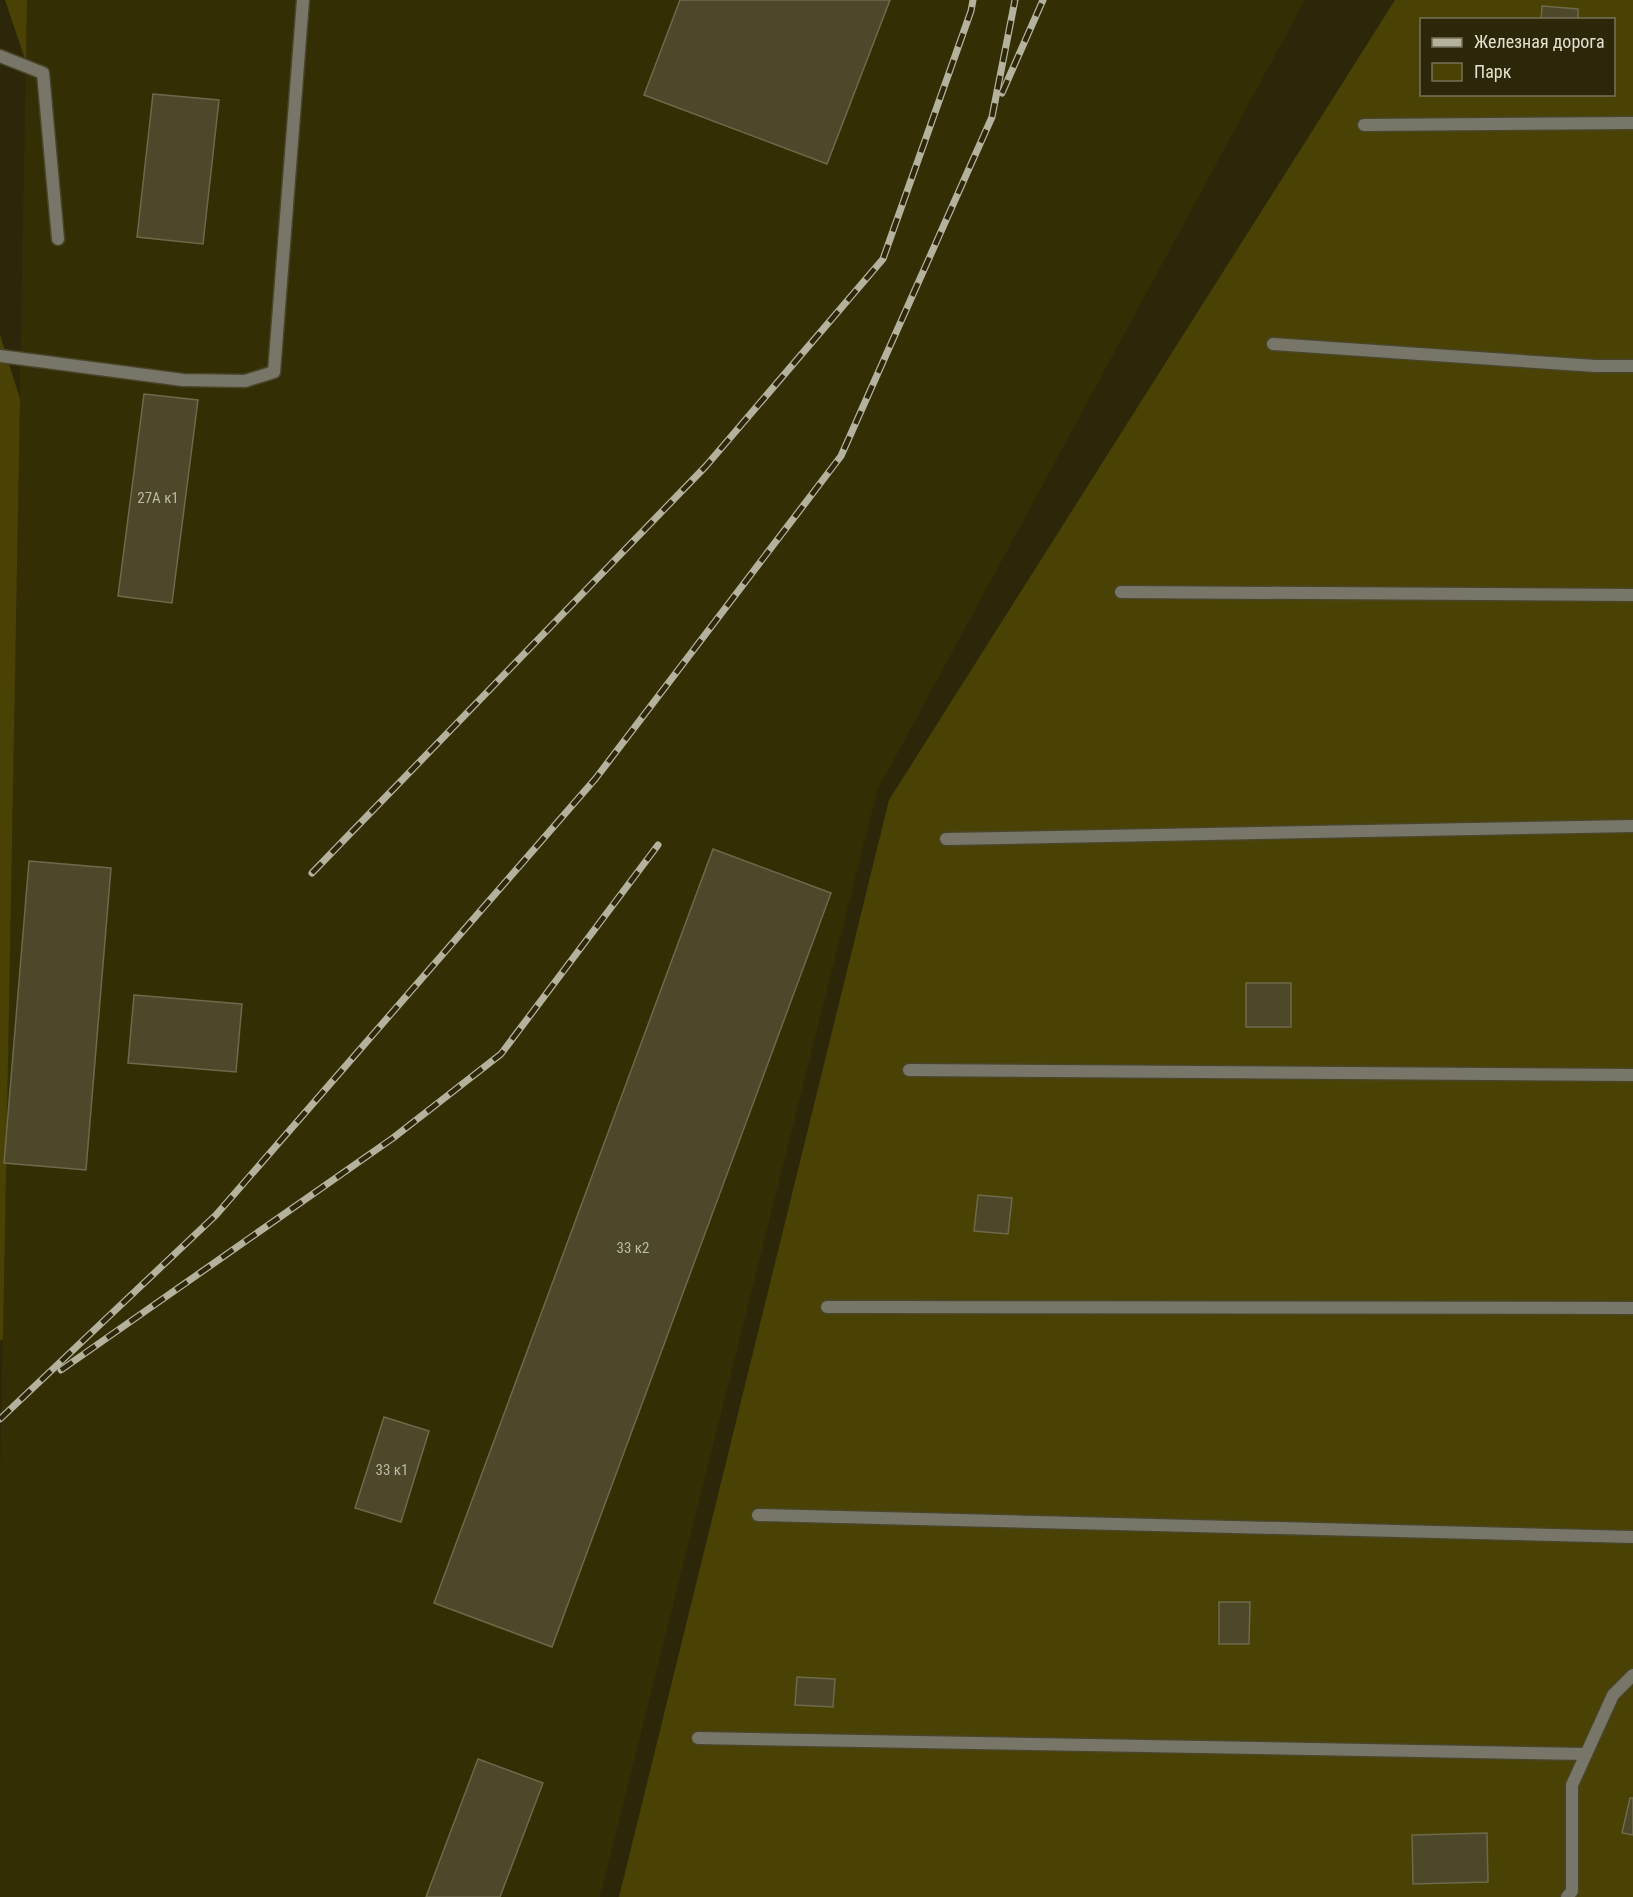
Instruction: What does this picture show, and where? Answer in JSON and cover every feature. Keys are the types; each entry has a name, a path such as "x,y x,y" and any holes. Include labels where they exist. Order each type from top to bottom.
{"lane":[{"path":"0,356 183,380 245,381 274,372 303,0"},
{"path":"0,56 43,74 58,239"},
{"path":"1364,125 1633,123"},
{"path":"1273,344 1595,366 1633,366"},
{"path":"1121,592 1633,595"},
{"path":"946,839 1633,826"},
{"path":"909,1070 1633,1075"},
{"path":"827,1307 1633,1308"},
{"path":"758,1515 1633,1537"},
{"path":"1567,1897 1572,1891 1572,1785 1613,1695 1633,1675"},
{"path":"698,1738 1586,1754"}],"shaded area":[{"path":"27,0 1305,0 877,791 600,1897 0,1897 0,1476"}],"green space":[{"path":"5,0 27,0 26,62"},
{"path":"1395,0 1633,0 1633,1897 619,1897 889,800"},
{"path":"0,335 20,399 3,1339 0,1341"}],"building":[{"path":"680,0 890,0 827,164 644,95"},
{"path":"1542,6 1578,9 1578,18 1541,18"},
{"path":"153,94 219,100 203,244 137,237"},
{"path":"144,394 198,400 172,603 118,596"},
{"path":"713,849 831,893 552,1647 434,1603"},
{"path":"29,861 111,868 86,1170 4,1163"},
{"path":"1246,983 1291,983 1291,1027 1246,1027"},
{"path":"134,995 242,1004 236,1072 128,1063"},
{"path":"978,1195 1012,1198 1008,1234 974,1231"},
{"path":"384,1417 429,1431 401,1522 355,1508"},
{"path":"1219,1602 1250,1602 1249,1644 1219,1644"},
{"path":"797,1677 835,1679 833,1707 795,1705"},
{"path":"478,1759 543,1783 500,1897 426,1897"},
{"path":"1630,1798 1633,1798 1633,1835 1622,1833"},
{"path":"1487,1833 1488,1882 1413,1884 1412,1835"}],"railway":[{"path":"312,873 706,466 883,259 973,0"},
{"path":"0,1419 216,1215 596,778 841,456 992,117 1015,0"},
{"path":"1002,93 1043,0"},
{"path":"61,1370 393,1138 501,1054 658,845"}]}
